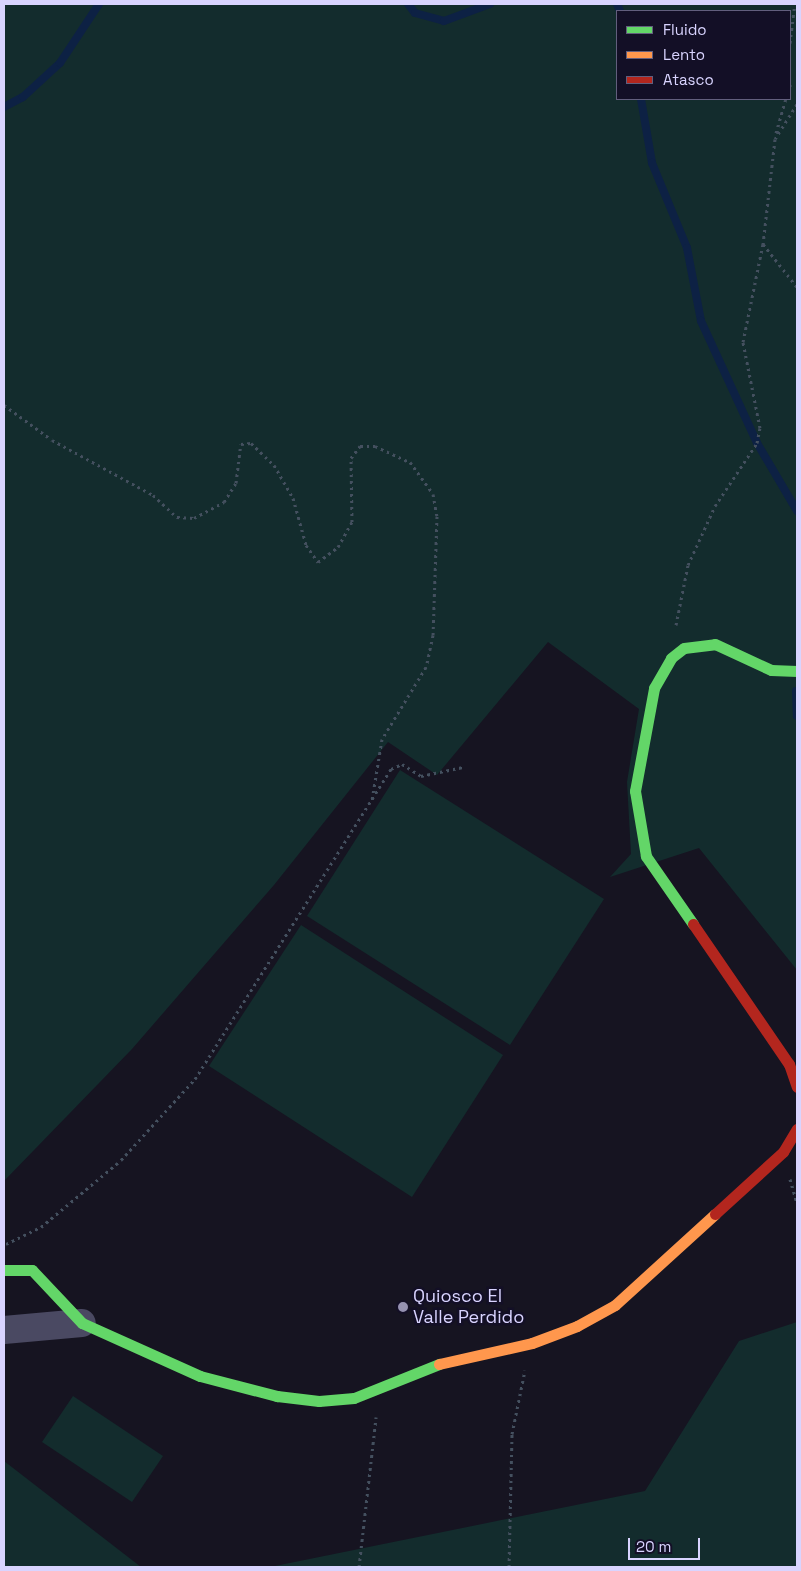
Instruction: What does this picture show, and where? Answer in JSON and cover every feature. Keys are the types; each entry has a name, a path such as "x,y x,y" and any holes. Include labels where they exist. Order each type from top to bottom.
{"street":[{"path":"797,671 771,670 715,644 684,648 671,658 654,688 635,791 646,856 790,1064 797,1087"},
{"path":"4,1270 32,1270 54,1288 82,1323 200,1376 277,1396 318,1401 354,1398 452,1359 532,1343 577,1326 614,1305 783,1152 797,1129"},
{"path":"4,1330 82,1323"}],"path":[{"path":"791,35 795,4"},
{"path":"671,658 688,565 715,506 757,443 760,428 743,342 763,244 775,139 786,100"},
{"path":"775,139 797,104"},
{"path":"763,244 797,288"},
{"path":"4,405 52,440 153,495 177,517 194,518 224,502 236,483 241,444 252,443 274,465 293,498 306,545 318,562 338,547 352,522 351,458 360,446 375,446 410,462 433,494 438,516 433,635 426,667 382,739 372,800"},
{"path":"4,1245 41,1227 121,1160 195,1079 392,769 402,764 422,776 463,767"},
{"path":"509,1567 512,1434 532,1343"},
{"path":"359,1567 373,1465 377,1389"}],"green space":[{"path":"4,4 797,4 797,970 699,848 610,877 631,854 627,782 639,709 548,642 437,775 388,742 274,885 132,1049 4,1181"},
{"path":"400,770 604,899 510,1045 307,916"},
{"path":"301,925 503,1055 412,1197 209,1066"},
{"path":"797,1322 797,1567 270,1567 645,1491 739,1341"},
{"path":"73,1396 163,1456 132,1502 42,1442"},
{"path":"4,1461 141,1567 4,1567"}],"waterway":[{"path":"4,107 23,97 60,63 99,4"},
{"path":"408,4 415,13 444,21 490,4"},
{"path":"617,4 620,10"},
{"path":"641,100 652,163 687,248 701,321 757,443 797,511"},
{"path":"796,691 797,716"}],"traffic: fast":[{"path":"693,924 646,856 635,791 654,688 671,658 684,648 715,644 771,670 797,671"},
{"path":"4,1270 32,1270 82,1323 200,1376 277,1396 319,1401 354,1398 439,1364"}],"traffic: slow":[{"path":"439,1364 532,1343 577,1326 615,1305 715,1214"}],"traffic: jam":[{"path":"693,924 789,1064 797,1087"},
{"path":"715,1214 783,1152 797,1129"}],"place":[{"name":"Quiosco El Valle Perdido","path":"403,1307"}]}
